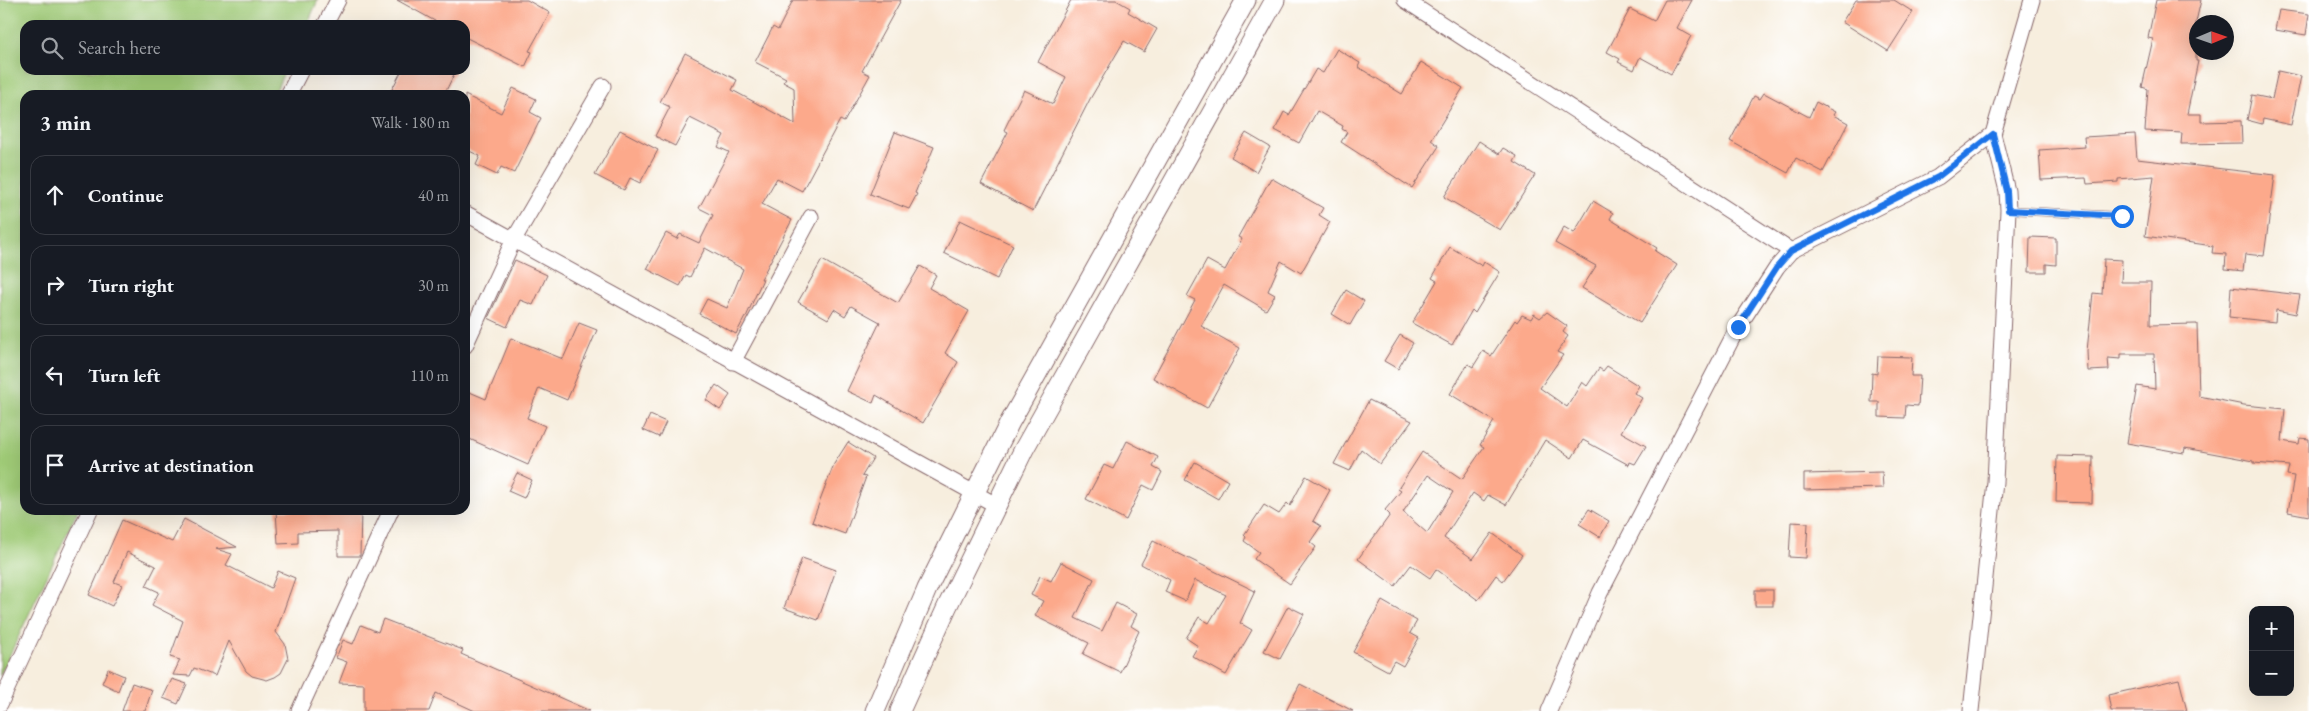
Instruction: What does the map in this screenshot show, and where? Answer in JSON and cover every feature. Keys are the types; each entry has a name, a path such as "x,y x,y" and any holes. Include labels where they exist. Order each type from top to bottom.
{"street":[{"path":"328,20 338,0"},
{"path":"875,711 927,589 1010,422 1246,0"},
{"path":"900,711 947,607 1028,441 1275,0"},
{"path":"1405,0 1791,251"},
{"path":"1971,711 1995,482 2008,210 2007,191 1993,134 2032,0"},
{"path":"291,90 298,75"},
{"path":"470,335 513,241 603,86"},
{"path":"1550,711 1600,594 1738,327 1777,267 1791,251 1938,177 1993,134"},
{"path":"470,216 996,506"},
{"path":"733,362 812,217"},
{"path":"0,704 88,515"},
{"path":"299,711 389,515"}],"lane":[{"path":"2008,210 2122,216"}],"green space":[{"path":"0,0 318,0 309,20 20,20 20,75 283,75 276,90 20,90 20,515 76,515 0,676"}],"building":[{"path":"397,0 527,0 550,13 529,51 532,52 525,67 470,40 470,20 433,20"},
{"path":"793,0 901,0 862,71 870,75 844,122 840,120 802,191 777,178 762,204 792,220 761,279 763,279 746,317 736,334 699,314 707,299 727,308 743,269 705,248 690,277 686,275 680,286 647,269 666,233 677,239 680,234 699,243 713,215 699,208 729,152 718,147 724,135 690,118 675,146 655,136 670,107 660,102 685,53 737,80 732,90 795,124 794,88 783,82 786,78 755,62 773,27 778,30"},
{"path":"1071,0 1116,0 1130,8 1128,12 1157,29 1144,52 1124,41 1090,99 1033,211 981,184 1008,132 1004,130 1024,90 1053,104 1066,77 1038,62"},
{"path":"1665,0 1692,0 1677,28 1691,36 1671,74 1640,57 1634,70 1618,62 1620,59 1607,52 1630,9 1654,21"},
{"path":"1856,0 1894,0 1913,12 1888,51 1842,22"},
{"path":"2156,0 2201,0 2198,15 2189,15 2189,60 2198,61 2187,114 2201,114 2201,122 2241,121 2242,143 2181,144 2182,133 2145,131 2148,89 2142,87 2153,39 2148,38"},
{"path":"2279,10 2309,14 2306,35 2275,30"},
{"path":"1337,49 1360,63 1358,67 1402,94 1421,62 1463,88 1431,140 1439,146 1412,188 1341,142 1347,132 1342,129 1343,126 1317,111 1299,143 1275,130 1284,112 1289,115 1316,69 1323,73"},
{"path":"2278,71 2301,76 2291,125 2263,119 2262,124 2247,120 2252,95 2272,99"},
{"path":"399,75 454,75 446,90 392,90"},
{"path":"513,88 536,99 530,112 541,118 514,173 501,167 497,175 476,165 480,156 470,151 470,98 501,113"},
{"path":"1764,93 1809,117 1816,102 1835,112 1833,115 1848,123 1823,172 1796,158 1788,173 1730,141 1754,96 1760,99"},
{"path":"620,130 658,150 640,183 630,178 624,190 595,175"},
{"path":"895,132 934,147 915,193 917,194 909,209 870,194"},
{"path":"1246,133 1270,147 1256,172 1231,157"},
{"path":"2135,134 2137,159 2275,175 2264,256 2245,254 2243,271 2225,269 2226,254 2212,253 2213,246 2145,236 2154,176 2118,179 2118,182 2087,184 2086,178 2041,180 2039,150 2085,147 2084,137"},
{"path":"1479,141 1499,154 1503,148 1517,156 1514,162 1535,175 1500,230 1444,197"},
{"path":"1271,178 1323,208 1319,215 1330,222 1301,273 1281,261 1268,291 1275,295 1266,310 1224,285 1201,326 1240,348 1207,408 1153,378 1195,300 1187,296 1207,260 1225,270 1242,239 1238,237"},
{"path":"1593,201 1613,213 1610,219 1657,248 1655,251 1677,265 1640,323 1582,288 1596,266 1555,243 1564,227 1574,233"},
{"path":"960,220 1013,245 997,279 944,253"},
{"path":"2030,237 2056,238 2056,265 2046,264 2046,272 2029,272"},
{"path":"1450,247 1482,266 1484,262 1500,272 1475,313 1472,310 1452,345 1412,323 1437,281 1432,278"},
{"path":"2104,259 2122,260 2121,282 2151,282 2150,325 2197,324 2199,396 2244,405 2285,409 2282,441 2299,444 2300,438 2309,439 2309,516 2288,512 2294,476 2287,475 2289,466 2254,463 2254,461 2185,448 2184,453 2127,443 2137,386 2155,389 2154,354 2121,354 2121,359 2108,358 2109,370 2088,371 2087,351 2093,293 2102,294"},
{"path":"515,260 547,275 533,305 520,300 507,327 488,318"},
{"path":"822,260 898,303 920,266 936,275 929,288 969,311 945,353 958,362 923,423 876,395 873,403 847,391 880,322 851,306 845,316 834,309 828,319 798,302"},
{"path":"2231,287 2300,295 2296,314 2276,310 2275,322 2229,317"},
{"path":"1346,290 1364,301 1350,325 1332,314"},
{"path":"1547,312 1567,326 1563,332 1568,336 1557,352 1563,355 1540,388 1567,407 1582,382 1587,386 1599,368 1603,371 1607,366 1639,386 1634,393 1642,398 1621,432 1646,446 1635,464 1630,462 1629,465 1583,440 1572,458 1545,440 1506,505 1488,495 1484,501 1473,493 1444,538 1473,559 1492,533 1522,555 1503,581 1496,575 1478,600 1436,569 1430,578 1411,565 1395,586 1358,559 1390,515 1385,510 1401,491 1398,489 1422,452 1462,479 1484,447 1480,445 1494,421 1450,394 1468,364 1473,367 1483,351 1491,356 1515,320 1517,322 1522,315 1531,319 1534,314 1540,318","holes":["1428,475 1453,492 1427,533 1403,512"]},
{"path":"579,323 597,330 567,400 539,388 527,418 545,426 528,465 470,439 470,392 486,399 511,338 563,359"},
{"path":"1400,335 1413,343 1398,369 1384,361"},
{"path":"1878,356 1912,357 1911,376 1920,376 1918,406 1906,405 1905,418 1879,417 1879,402 1871,402 1872,373 1877,374"},
{"path":"716,385 730,395 720,410 706,400"},
{"path":"1369,400 1412,421 1380,464 1361,449 1350,471 1334,464"},
{"path":"650,415 666,422 659,437 643,430"},
{"path":"1127,441 1158,457 1153,467 1162,472 1153,490 1143,485 1126,520 1086,499 1104,465 1113,469"},
{"path":"848,442 873,458 862,476 866,477 845,534 812,522 834,464"},
{"path":"2057,456 2093,457 2092,503 2056,502"},
{"path":"1195,462 1228,481 1218,499 1185,480"},
{"path":"1882,472 1883,488 1804,490 1804,474"},
{"path":"517,473 532,480 524,498 508,491"},
{"path":"1306,476 1330,490 1313,521 1321,526 1310,542 1316,547 1290,584 1254,559 1259,552 1244,541 1246,537 1244,535 1264,505 1279,514 1287,503 1290,506"},
{"path":"1589,509 1609,521 1600,537 1579,524"},
{"path":"276,515 361,515 360,556 338,556 338,531 298,532 298,543 278,544"},
{"path":"184,519 237,547 216,549 232,554 226,565 271,588 278,571 295,578 276,632 285,644 288,659 281,673 275,677 267,680 252,676 246,671 229,641 215,676 194,668 190,676 173,675 180,660 170,657 183,621 152,605 159,592 146,586 156,566 127,552 114,582 122,585 112,606 89,595 122,520 172,542"},
{"path":"1791,522 1808,523 1806,558 1789,557"},
{"path":"1153,541 1255,591 1240,623 1252,630 1226,675 1192,656 1198,646 1186,638 1199,617 1209,623 1226,595 1195,580 1185,601 1165,592 1170,580 1141,564"},
{"path":"802,558 836,570 818,620 784,608"},
{"path":"1061,562 1094,579 1075,618 1102,631 1116,603 1137,614 1131,626 1139,631 1120,672 1083,654 1089,643 1035,616 1043,601 1031,595 1040,576 1051,581"},
{"path":"1755,590 1773,590 1773,606 1755,606"},
{"path":"1382,601 1417,621 1410,633 1419,638 1403,666 1394,661 1388,671 1353,652"},
{"path":"1288,606 1304,614 1280,659 1264,651"},
{"path":"383,619 463,650 461,654 590,711 475,711 436,693 429,711 364,711 364,684 339,683 347,662 336,658 343,640 353,644 361,625 378,632"},
{"path":"108,669 124,676 118,691 102,683"},
{"path":"172,679 187,684 178,704 163,698"},
{"path":"2179,679 2187,711 2111,711 2108,695"},
{"path":"132,683 152,690 145,711 122,711"},
{"path":"1300,684 1353,711 1286,711"}],"route":[{"path":"1738,327 1777,267 1791,251 1938,177 1993,134 2007,191 2008,210 2122,216"}]}
